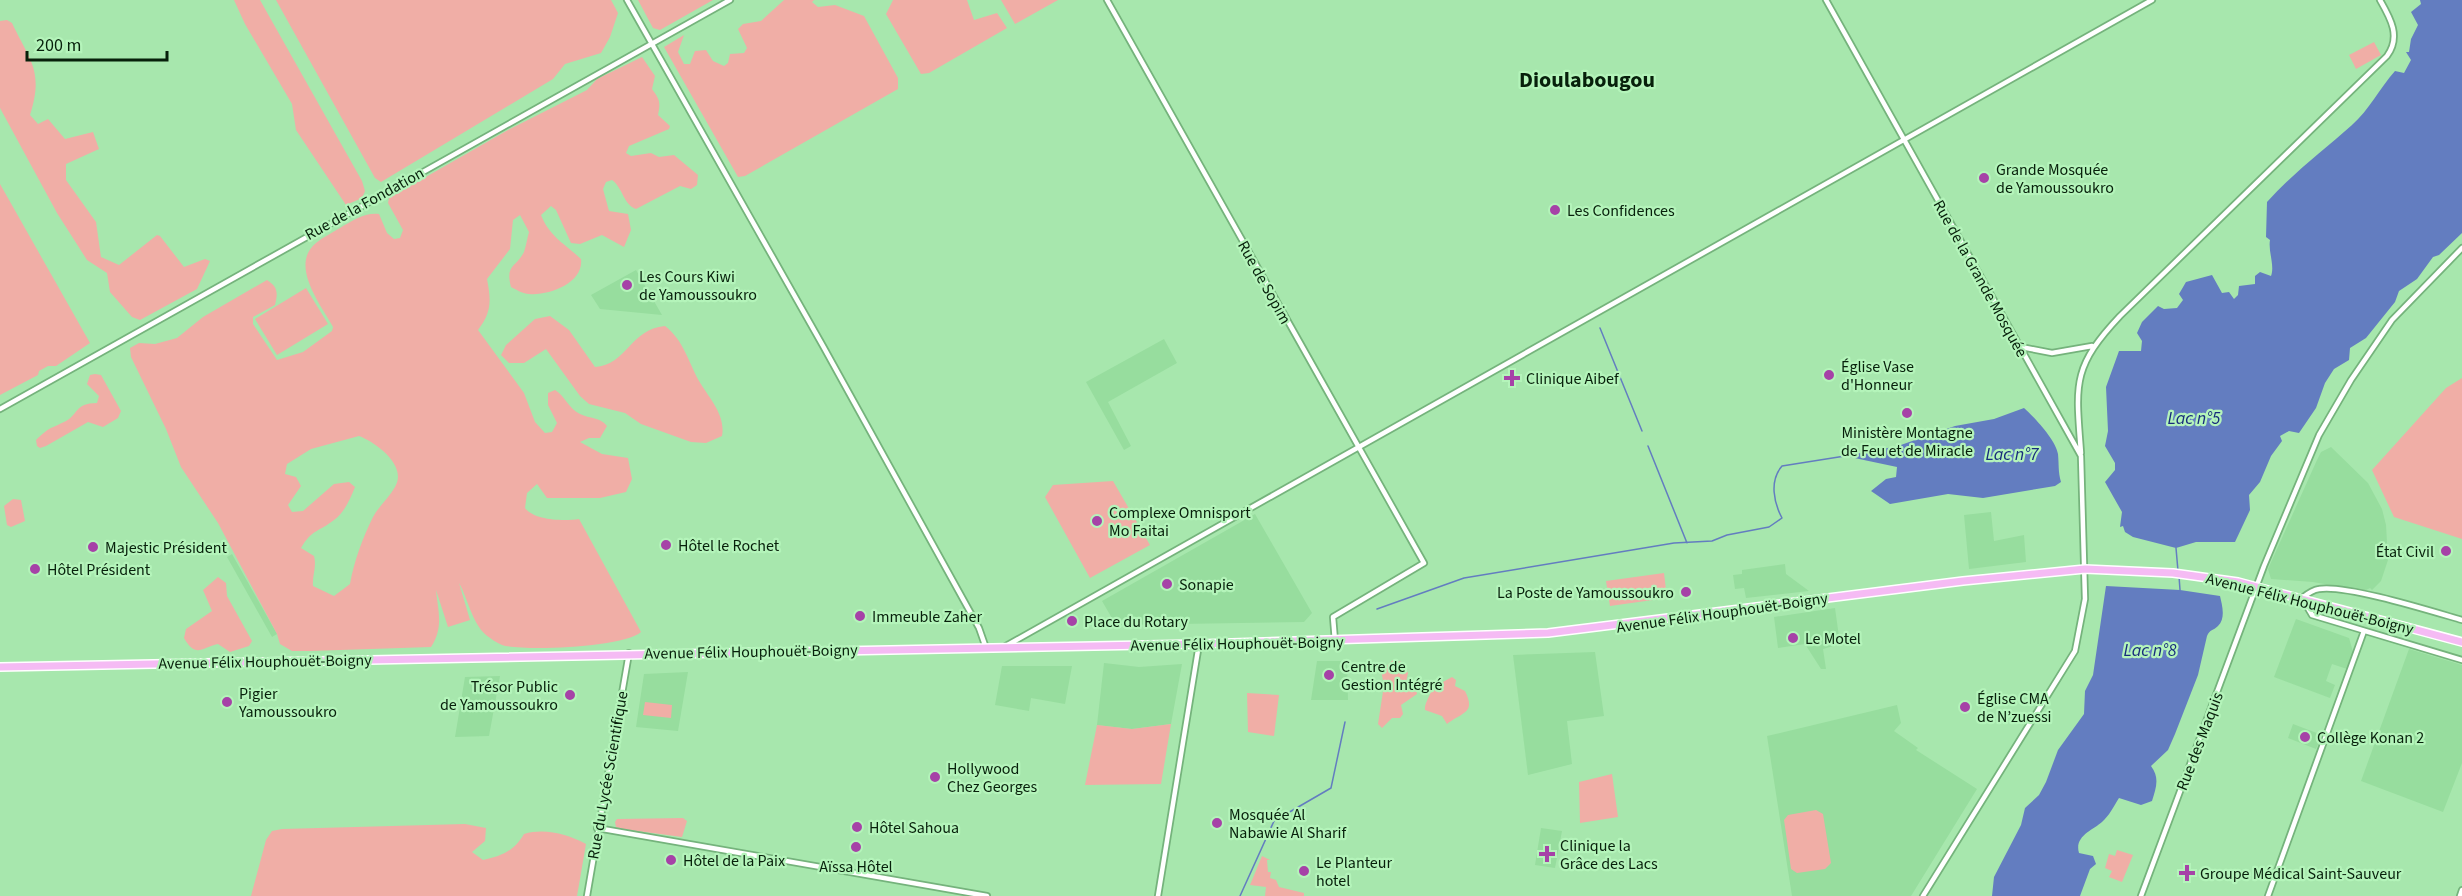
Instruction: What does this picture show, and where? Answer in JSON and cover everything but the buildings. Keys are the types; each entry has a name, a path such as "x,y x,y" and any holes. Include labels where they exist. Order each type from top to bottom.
{"highway":[{"name":"Avenue Félix Houphouët-Boigny","path":"0,667 629,653 1199,644 1548,633 1964,581 2085,569 2194,575 2257,586 2462,642"}],"street":[{"path":"627,0 824,346 979,628 986,648"},
{"name":"Rue de la Fondation","path":"0,409 730,0"},
{"name":"Rue de Sopim","path":"1107,0 1424,563 1333,617 1335,641"},
{"name":"Rue de la Grande Mosquée","path":"1826,0 2081,456 2085,599 2075,651 1923,896"},
{"path":"1004,647 2152,0"},
{"path":"2081,456 2080,374 2092,346 2387,56 2395,36 2392,23 2380,0"},
{"name":"Rue des Maquis","path":"2141,896 2300,476 2335,406 2392,320 2462,248"},
{"path":"2020,347 2052,353 2092,346"},
{"path":"2462,621 2386,600 2325,588 2313,590 2302,598 2312,615 2462,660"},
{"path":"2268,896 2364,631"},
{"path":"1158,896 1199,644"},
{"name":"Rue du Lycée Scientifique","path":"587,896 629,653"},
{"path":"597,828 987,896"},
{"path":"2460,896 2462,890"}],"shaded area":[{"path":"234,0 260,0 362,181 365,191 362,198 346,205 296,130 292,104 245,24"},
{"path":"276,0 611,0 618,13 610,37 601,53 565,64 553,79 381,182 375,178"},
{"path":"638,0 713,0 660,30 653,28"},
{"path":"784,0 814,0 812,2 818,7 835,5 864,16 898,78 898,89 745,176 738,177 664,47 684,35 678,52 684,64 690,64 695,51 706,50 713,61 724,66 728,63 730,54 744,53 747,48 738,29 743,24 761,21"},
{"path":"893,0 967,0 974,20 997,13 1007,28 929,73 921,74 886,14"},
{"path":"1001,0 1058,0 1015,24"},
{"path":"7,20 12,23 33,67 36,87 30,115 38,124 48,119 65,139 93,132 99,149 66,164 66,180 96,222 101,257 119,265 157,235 160,236 184,267 205,259 210,261 197,289 140,320 132,317 110,292 107,273 87,260 57,213 0,108 0,21"},
{"path":"2374,42 2381,55 2356,69 2349,55"},
{"path":"642,57 655,76 652,89 659,100 658,115 670,126 669,129 629,146 626,153 631,156 651,153 659,157 674,155 698,175 697,185 691,189 680,186 636,209 628,203 616,183 612,180 606,182 603,189 609,211 628,214 631,230 624,247 602,235 580,244 571,243 556,210 551,206 541,215 544,222 558,239 581,259 577,275 571,281 546,293 527,294 511,287 510,270 524,252 529,232 520,215 513,220 510,249 487,279 489,306 486,317 478,330 524,393 535,422 545,433 552,432 557,423 548,405 548,393 555,390 576,412 595,418 607,426 600,438 589,438 580,442 602,454 628,458 632,479 626,492 600,498 547,498 537,484 527,493 525,508 543,518 579,519 641,632 631,637 596,645 531,648 502,645 481,630 459,583 470,620 448,627 436,590 439,626 431,647 292,651 280,644 277,634 218,523 181,467 166,429 131,357 130,348 139,343 155,344 177,338 203,317 267,280 276,291 275,305 253,317 253,324 277,360 303,352 332,331 333,327 315,297 306,273 308,252 316,243 354,220 374,214 379,214 387,233 394,239 400,238 403,230 388,203 389,198 508,130 587,90 597,79","holes":["359,436 373,443 388,456 394,463 398,479 393,491 375,513 369,525 356,558 350,584 334,596 313,586 314,556 301,548 312,534 338,517 347,505 355,487 349,482 334,484 303,511 292,512 288,505 301,486 296,477 285,474 287,464 311,449"]},
{"path":"0,184 90,343 56,366 48,366 39,371 38,375 0,395"},
{"name":"Les Cours Kiwi de Yamoussoukro","path":"636,270 662,315 600,309 591,295"},
{"path":"306,288 328,324 277,355 255,319"},
{"path":"550,316 569,330 595,367 615,360 644,333 665,326 677,338 699,381 716,407 722,421 722,436 706,443 691,442 641,424 625,413 589,404 580,396 546,349 524,363 509,363 501,355 506,345 535,319"},
{"path":"1164,339 1177,363 1108,402 1131,446 1124,450 1086,382"},
{"path":"90,375 101,375 121,411 118,418 103,427 88,422 46,446 40,448 37,446 36,440 47,430 69,419 80,407 97,403 99,396 87,384"},
{"path":"2462,378 2462,539 2394,517 2372,470 2446,388"},
{"path":"2331,447 2368,483 2382,509 2386,525 2388,560 2381,581 2372,590 2370,588 2364,591 2313,582 2271,579 2268,569 2321,452"},
{"name":"Complexe Omnisport Mo Faitai","path":"1113,481 1150,545 1090,578 1045,497 1053,485"},
{"path":"13,499 21,500 25,521 11,527 7,525 4,506"},
{"path":"1991,512 1994,541 2024,535 2026,562 1969,569 1964,515"},
{"path":"1255,514 1312,613 1304,622 1116,625 1102,601"},
{"path":"232,554 277,634 272,637 227,557"},
{"path":"1785,564 1786,574 1809,591 1746,598 1744,588 1735,589 1733,575 1742,574 1742,570"},
{"path":"1664,573 1667,598 1610,606 1606,581"},
{"path":"218,577 226,583 227,596 252,641 249,646 230,652 218,644 196,650 184,638 186,629 212,611 203,590"},
{"path":"1835,608 1840,644 1823,649 1826,669 1821,669 1805,644 1778,648 1774,617"},
{"path":"2296,619 2349,638 2353,652 2347,669 2332,664 2326,681 2335,685 2330,698 2274,677"},
{"path":"2409,649 2462,665 2462,763 2443,812 2361,781"},
{"path":"1595,652 1604,716 1567,721 1572,764 1528,775 1513,655"},
{"path":"1393,660 1402,662 1408,673 1406,682 1416,689 1417,694 1401,705 1403,714 1400,718 1392,718 1382,728 1378,724 1384,685 1381,671"},
{"path":"1317,661 1347,661 1348,700 1311,700"},
{"path":"1104,663 1139,667 1182,664 1171,724 1132,729 1097,725"},
{"path":"1002,666 1072,666 1065,704 1031,698 1029,711 995,705"},
{"path":"688,672 678,731 636,727 644,674"},
{"path":"500,676 489,736 455,737 465,677"},
{"path":"1452,677 1456,680 1455,686 1465,691 1469,704 1466,711 1447,724 1442,716 1425,710 1425,707 1432,688"},
{"path":"1247,693 1279,695 1274,736 1248,732"},
{"path":"645,702 672,705 671,718 643,715"},
{"path":"1897,705 1901,723 1894,731 1918,748 1916,750 1977,789 1911,896 1792,896 1767,736"},
{"path":"1171,724 1161,784 1085,785 1097,725 1132,729"},
{"name":"Collège Konan 2","path":"2293,724 2322,735 2316,749 2288,738"},
{"path":"1612,774 1618,817 1580,823 1579,782"},
{"path":"1816,810 1823,814 1831,863 1825,869 1797,873 1791,869 1784,820 1788,815"},
{"path":"683,818 687,821 682,837 623,829 616,827 615,822 617,819"},
{"path":"465,824 486,828 485,841 472,852 483,860 507,852 524,834 532,832 556,833 586,844 577,896 251,896 266,840 272,831"},
{"name":"Clinique la Grâce des Lacs","path":"1541,828 1562,831 1555,868 1535,865"},
{"path":"2117,850 2133,855 2122,882 2109,877 2112,871 2105,868 2109,854 2115,856"},
{"path":"1262,856 1270,860 1267,860 1268,872 1271,872 1270,878 1276,880 1279,887 1304,893 1304,896 1265,896 1266,887 1250,885"}],"water":[{"name":"Lac n°5","path":"2420,0 2462,0 2462,233 2439,255 2433,257 2417,279 2399,291 2395,302 2366,338 2350,348 2349,360 2334,369 2325,383 2316,408 2299,433 2289,431 2280,436 2282,441 2271,456 2260,482 2249,495 2250,510 2235,542 2196,542 2176,548 2133,537 2125,532 2123,526 2120,527 2122,512 2105,482 2115,470 2115,463 2105,446 2108,431 2106,387 2119,351 2141,351 2142,341 2137,333 2142,322 2158,306 2164,309 2177,308 2183,300 2179,294 2186,282 2212,275 2222,293 2229,292 2234,299 2238,295 2239,286 2255,284 2255,276 2260,272 2271,276 2270,240 2266,237 2267,202 2298,171 2358,119 2395,71 2404,73 2411,60 2406,52 2409,52 2411,39 2418,25 2411,12 2421,4"},
{"name":"Lac n°7","path":"2024,408 2044,429 2056,448 2061,482 2055,486 1983,498 1948,494 1890,504 1871,491 1886,479 1896,477 1897,467 1845,456 1898,446 1955,426 1994,419"},
{"name":"Lac n°8","path":"2106,586 2180,590 2220,596 2222,619 2207,636 2198,675 2168,750 2151,766 2156,779 2152,801 2141,805 2119,798 2105,820 2085,834 2079,842 2079,853 2093,856 2096,864 2090,869 2080,896 1992,896 1994,877 2021,825 2025,808 2039,795 2058,750 2084,714 2085,691 2093,675"}],"waterway":[{"path":"1600,328 1642,431"},
{"path":"1648,446 1687,543"},
{"path":"1377,609 1464,578 1674,543 1712,541 1727,535 1769,527 1782,518 1774,492 1775,478 1782,466 1845,456"},
{"path":"2176,548 2178,571"},
{"path":"2179,576 2180,590"},
{"path":"1240,896 1274,821 1331,788 1345,722"}],"place":[{"name":"Grande Mosquée de Yamoussoukro","path":"1984,178"},
{"name":"Les Confidences","path":"1555,210"},
{"name":"Les Cours Kiwi de Yamoussoukro","path":"627,285"},
{"name":"Église Vase d'Honneur","path":"1829,375"},
{"name":"Clinique Aibef","path":"1512,378"},
{"name":"Ministère Montagne de Feu et de Miracle","path":"1907,413"},
{"name":"Complexe Omnisport Mo Faitai","path":"1097,521"},
{"name":"Hôtel le Rochet","path":"666,545"},
{"name":"Majestic Président","path":"93,547"},
{"name":"État Civil","path":"2446,551"},
{"name":"Hôtel Président","path":"35,569"},
{"name":"Sonapie","path":"1167,584"},
{"name":"La Poste de Yamoussoukro","path":"1686,592"},
{"name":"Immeuble Zaher","path":"860,616"},
{"name":"Place du Rotary","path":"1072,621"},
{"name":"Le Motel","path":"1793,638"},
{"name":"Centre de Gestion Intégré","path":"1329,675"},
{"name":"Trésor Public de Yamoussoukro","path":"570,695"},
{"name":"Pigier Yamoussoukro","path":"227,702"},
{"name":"Église CMA de N’zuessi","path":"1965,707"},
{"name":"Collège Konan 2","path":"2305,737"},
{"name":"Hollywood Chez Georges","path":"935,777"},
{"name":"Mosquée Al Nabawie Al Sharif","path":"1217,823"},
{"name":"Hôtel Sahoua","path":"857,827"},
{"name":"Aïssa Hôtel","path":"856,847"},
{"name":"Clinique la Grâce des Lacs","path":"1547,854"},
{"name":"Hôtel de la Paix","path":"671,860"},
{"name":"Le Planteur hotel","path":"1304,871"},
{"name":"Groupe Médical Saint-Sauveur","path":"2187,873"}],"district":[{"name":"Dioulabougou","path":"1587,79"}]}
